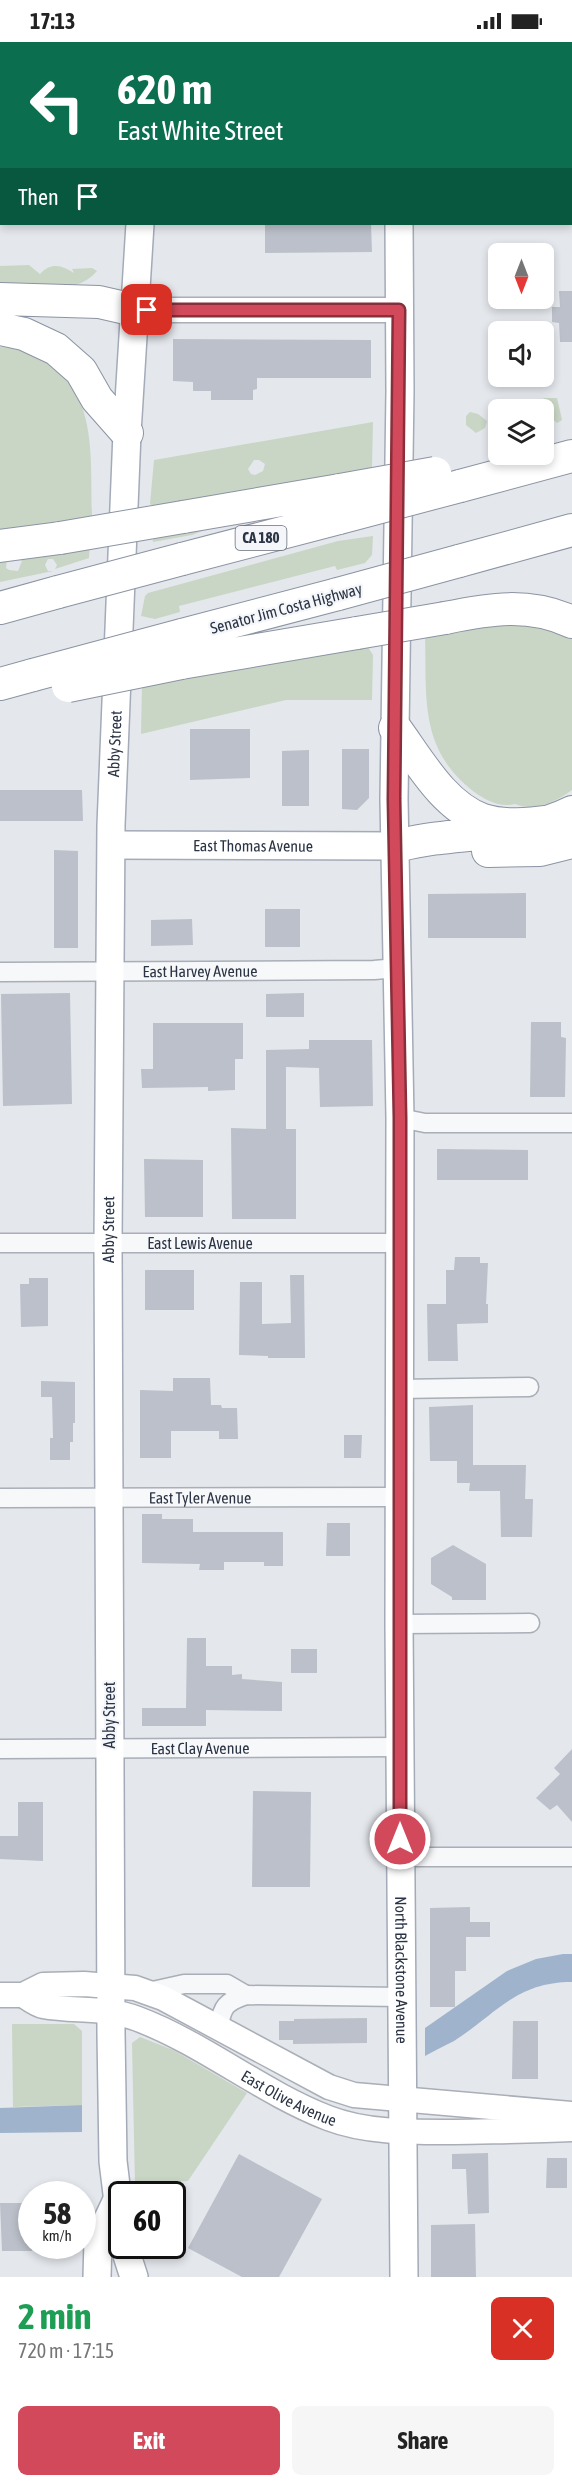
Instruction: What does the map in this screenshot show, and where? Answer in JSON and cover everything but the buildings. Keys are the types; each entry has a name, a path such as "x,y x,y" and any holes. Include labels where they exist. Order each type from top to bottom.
{"highway":[{"path":"0,299 99,302 134,310"},
{"path":"0,322 100,318 134,310"},
{"path":"0,329 24,334 56,349 81,372 97,399 127,433"},
{"path":"554,442 572,437"},
{"name":"CA 180","path":"0,608 182,559 340,504 460,476 572,456"},
{"path":"460,476 488,462"},
{"path":"0,546 183,517 340,504"},
{"name":"Senator Jim Costa Highway","path":"0,684 32,684 182,649 338,594 572,530"},
{"path":"182,649 357,633 500,608 535,609 555,614 572,622"},
{"path":"0,702 32,684"},
{"path":"395,728 440,788 467,811 496,823 565,825"},
{"path":"395,846 441,838 565,825"}],"main road":[{"name":"Abby Street","path":"114,2181 109,1748 108,1243 112,845 127,433 140,225"},
{"name":"North Blackstone Avenue","path":"399,225 395,846 400,1118 399,1623 404,2277"},
{"path":"134,310 399,310"},
{"name":"East Thomas Avenue","path":"112,845 395,846"},
{"name":"East Olive Avenue","path":"12,1995 42,1985 111,1985 148,1992 329,2086 354,2095 402,2101 572,2114"},
{"name":"East Olive Avenue","path":"12,1995 42,2006 111,2012 136,2018 326,2117 361,2127 404,2131 572,2129"},
{"path":"97,2277 98,2240 108,2219"},
{"path":"128,2259 134,2277"}],"street":[{"name":"East Harvey Avenue","path":"0,972 398,968"},
{"path":"400,1118 425,1123 572,1123"},
{"name":"East Lewis Avenue","path":"0,1243 399,1243"},
{"path":"399,1389 529,1388"},
{"name":"East Tyler Avenue","path":"0,1498 400,1497"},
{"path":"399,1623 530,1623"},
{"name":"East Clay Avenue","path":"0,1749 400,1747"},
{"path":"400,1857 572,1857"},
{"path":"148,1992 184,1984 227,1984 246,1995"},
{"path":"219,2027 224,2007 230,2000 246,1995 401,1996"}],"green space":[{"path":"29,265 40,274 52,266 65,268 74,273 72,269 92,268 97,271 77,285 65,288 0,284 0,266"},
{"path":"0,347 23,351 44,360 62,374 74,390 83,409 90,451 92,516 81,523 0,531"},
{"path":"557,398 562,420 557,423 554,420 554,399 543,399"},
{"path":"470,412 478,414 487,421 485,428 476,433 466,425 466,416"},
{"path":"373,422 372,467 360,474 158,509 150,504 154,460","holes":["254,460 265,464 263,471 255,475 251,474 248,469"]},
{"path":"207,529 192,535 153,542 152,533"},
{"path":"373,536 372,555 365,563 337,570 335,566 179,606 180,612 155,619 141,616 145,596 148,593 338,541"},
{"path":"90,543 89,558 55,569 57,565 53,559 48,559 45,565 48,571 53,571 0,582 0,554","holes":["16,556 22,561 18,571 6,568 7,559"]},
{"path":"514,620 563,633 572,639 572,790 552,802 530,807 493,802 473,791 455,774 434,739 427,700 425,634"},
{"path":"366,644 373,655 372,700 286,700 141,734 142,684"},
{"path":"12,2024 74,2024 82,2031 82,2105 13,2107"},
{"path":"140,2037 173,2050 247,2093 188,2181 135,2181 132,2043"}],"water":[{"path":"572,1954 572,1982 536,1987 521,1994 454,2041 425,2056 425,2028 507,1971 536,1959"},
{"path":"82,2105 82,2132 0,2133 0,2108"}],"route":[{"path":"147,310 399,310 400,391 394,799 400,1118 400,1839"}]}
